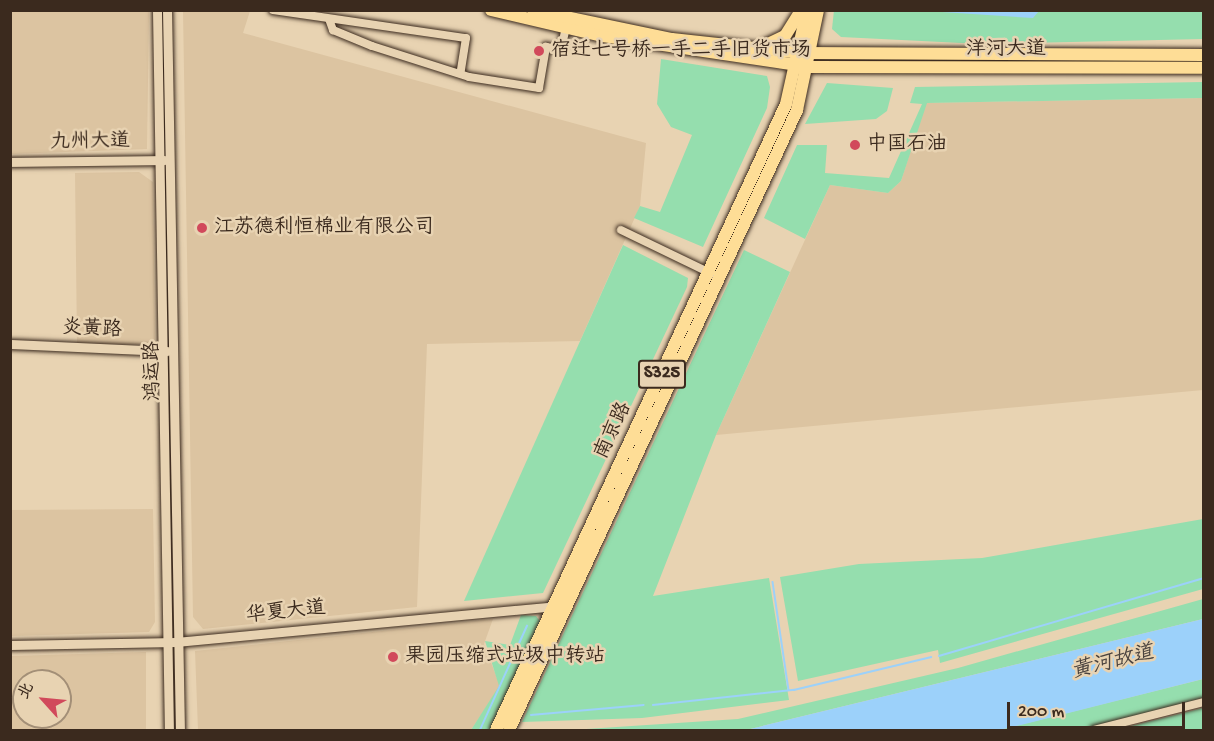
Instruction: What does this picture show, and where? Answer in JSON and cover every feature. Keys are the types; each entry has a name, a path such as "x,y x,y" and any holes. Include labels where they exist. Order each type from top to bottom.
{"main road":[{"name":"洋河大道","path":"491,10 566,28 804,67 1203,68"},
{"name":"洋河大道","path":"532,10 672,39 807,53 1203,55"},
{"path":"759,48 785,36 801,10"},
{"name":"南京路","path":"807,10 807,53"},
{"name":"南京路","path":"495,730 559,606 714,274 804,67 818,10"},
{"name":"南京路","path":"509,730 559,606"}],"street":[{"name":"鸿运路","path":"157,10 164,160 165,643 169,730"},
{"name":"鸿运路","path":"164,160 168,10"},
{"path":"273,10 329,20 465,38 460,74"},
{"path":"329,20 333,30 372,46 460,74 539,88 546,48 561,49 566,28"},
{"name":"九州大道","path":"10,162 164,160"},
{"path":"621,230 714,274"},
{"name":"炎黄路","path":"10,344 166,351"},
{"name":"鸿运路","path":"166,351 180,730"},
{"name":"华夏大道","path":"10,645 165,643 559,606"},
{"path":"1094,730 1203,702"}],"shaded area":[{"path":"10,11 149,11 147,149 11,154"},
{"path":"183,11 250,11 243,33 646,143 640,206 580,341 427,344 417,607 203,629 193,617"},
{"path":"1203,98 1203,390 716,435 830,185 888,193 901,181 926,103"},
{"path":"139,172 153,182 155,344 77,344 75,173"},
{"path":"153,509 155,622 149,632 11,636 11,510"},
{"path":"493,619 484,644 500,686 471,730 198,730 195,651"},
{"path":"146,652 146,730 11,730 11,656"}],"green space":[{"path":"834,10 1204,11 1203,39 982,44 841,37 832,29"},
{"path":"661,59 767,76 770,87 767,108 703,247 634,218 640,206 660,212 692,135 671,127 657,104"},
{"path":"1203,82 1203,98 927,103 901,181 888,193 830,185 805,239 764,218 797,145 827,145 825,173 889,178 922,104 910,103 915,87"},
{"path":"827,83 893,88 887,111 876,119 805,124"},
{"path":"623,245 688,278 687,287 543,593 464,601"},
{"path":"744,250 790,272 716,435 653,596 769,578 789,700 642,718 522,722"},
{"path":"1203,519 1203,589 940,663 938,650 798,681 780,577 859,564 982,558"},
{"path":"1203,599 1203,619 746,730 571,730 738,719 958,668"},
{"path":"521,615 536,616 542,624 493,730 471,730 499,686 485,641 510,645"},
{"path":"1203,679 1203,698 1083,730 999,730"},
{"path":"1203,708 1203,730 1115,730"}],"water":[{"path":"927,11 1039,11 1033,18"},
{"name":"黄河故道","path":"1203,619 1203,679 1025,724 999,730 746,730"}],"waterway":[{"path":"939,656 1204,578"},
{"path":"773,582 789,690"},
{"path":"480,730 527,626"},
{"path":"653,705 794,690 931,657"},
{"path":"531,715 644,705"}],"place":[{"name":"宿迁七号桥一手二手旧货市场","path":"539,51"},
{"name":"中国石油","path":"855,145"},
{"name":"江苏德利恒棉业有限公司","path":"202,228"},
{"name":"果园压缩式垃圾中转站","path":"393,657"}]}
